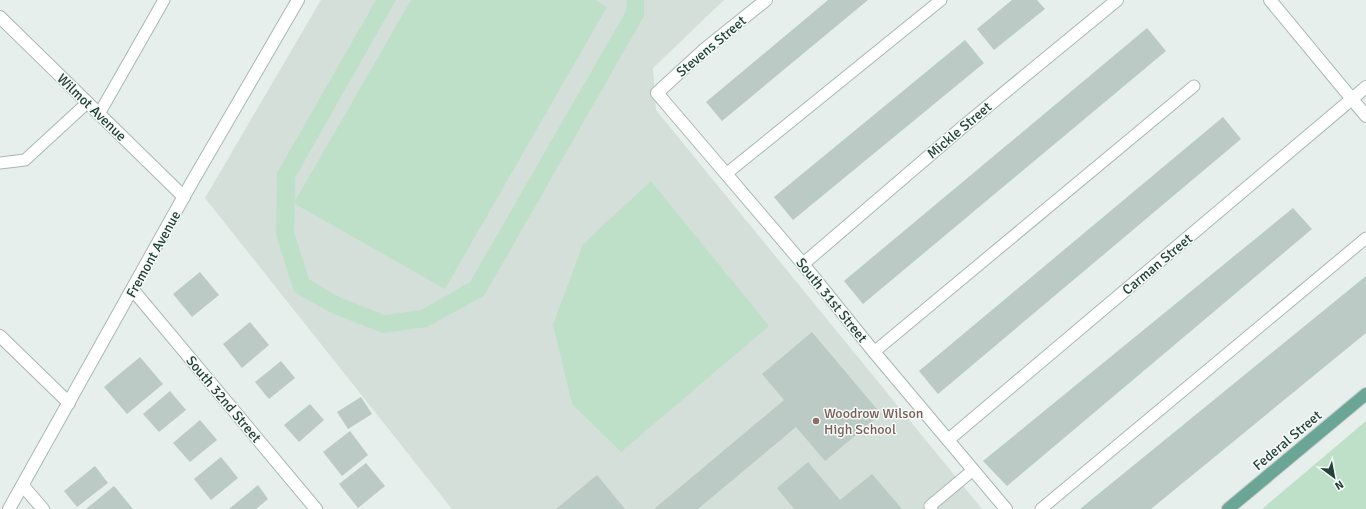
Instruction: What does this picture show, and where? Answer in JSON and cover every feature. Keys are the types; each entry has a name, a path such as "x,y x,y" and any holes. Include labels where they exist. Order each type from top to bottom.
{"main road":[{"name":"Federal Street","path":"1228,509 1366,394"}],"street":[{"name":"Fremont Avenue","path":"9,509 184,197 298,0"},
{"name":"Stevens Street","path":"657,93 705,49 766,0"},
{"name":"Mickle Street","path":"803,264 965,125 1117,0"},
{"path":"1270,0 1366,116"},
{"name":"Wilmot Avenue","path":"0,17 184,197"},
{"name":"Carman Street","path":"948,440 1366,87"},
{"name":"South 31st Street","path":"657,93 803,264 874,352 1006,509"},
{"name":"South 32nd Street","path":"133,290 316,509"},
{"path":"0,336 69,404"},
{"path":"23,486 43,509"}],"lane":[{"path":"99,114 164,0"},
{"path":"726,174 941,0"},
{"path":"874,352 1194,86"},
{"path":"0,163 25,160 88,103"},
{"path":"1042,509 1366,238"},
{"path":"932,509 930,506 973,470"}],"shaded area":[{"path":"321,0 724,0 653,68 656,110 982,509 452,509 205,198"}],"green space":[{"path":"376,0 396,0 295,178 295,201 411,0 596,0 607,7 445,289 295,204 294,232 309,279 339,297 385,315 421,310 470,282 626,11 627,0 644,0 644,16 484,296 427,327 383,333 331,313 294,292 276,235 277,173"},
{"path":"651,181 769,326 621,452 572,404 553,325 583,244"},
{"path":"1366,421 1366,509 1262,509"}],"building":[{"path":"828,0 868,0 722,121 706,102"},
{"path":"1012,0 1037,0 1045,9 994,50 977,29"},
{"path":"1147,28 1166,51 863,304 844,281"},
{"path":"965,40 984,63 793,220 774,197"},
{"path":"1223,117 1241,139 938,394 919,371"},
{"path":"1293,208 1312,229 1007,486 983,461"},
{"path":"200,272 219,295 192,317 173,294"},
{"path":"1366,276 1366,333 1151,509 1080,509"},
{"path":"250,322 269,345 242,368 223,344"},
{"name":"Woodrow Wilson High School","path":"812,332 881,414 825,461 796,427 698,509 654,509 784,400 762,374"},
{"path":"140,357 163,384 127,414 104,387"},
{"path":"281,361 295,378 269,399 255,382"},
{"path":"170,391 186,410 159,432 143,414"},
{"path":"361,397 372,414 348,429 337,412"},
{"path":"310,404 324,420 299,442 284,425"},
{"path":"200,420 217,440 190,462 173,443"},
{"path":"350,431 368,455 342,476 323,452"},
{"path":"221,457 238,478 211,500 194,479"},
{"name":"Woodrow Wilson High School","path":"808,462 840,500 872,474 902,509 794,509 777,488"},
{"path":"366,463 385,486 358,508 339,484"},
{"path":"95,466 108,483 77,507 64,491"},
{"path":"597,475 625,509 556,509"},
{"path":"258,485 268,499 256,509 229,509"},
{"path":"114,486 133,509 86,509"}],"place":[{"name":"Woodrow Wilson High School","path":"816,421"}]}
